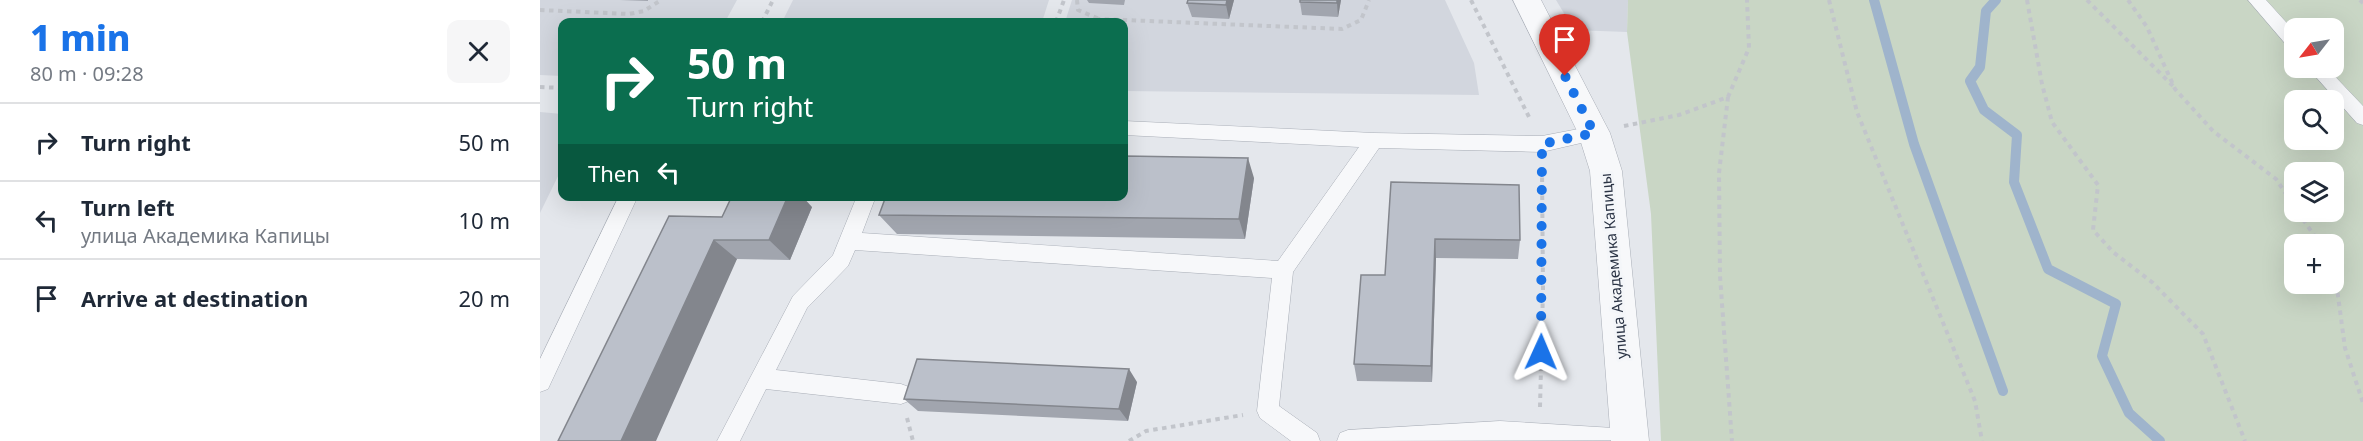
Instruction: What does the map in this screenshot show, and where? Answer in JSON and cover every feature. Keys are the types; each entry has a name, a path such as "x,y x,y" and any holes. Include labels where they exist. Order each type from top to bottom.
{"street":[{"name":"улица Академика Капицы","path":"1527,0 1594,133 1606,171 1630,440"}],"lane":[{"path":"2256,0 2284,31"},
{"path":"2326,78 2363,118"},
{"path":"1128,128 1374,140 1542,144 1594,133"},
{"path":"1309,441 1268,411 1283,270 1374,140"},
{"path":"540,382 627,201"},
{"path":"728,441 800,302 841,260 865,201"},
{"path":"849,241 1283,270"},
{"path":"761,378 901,394"},
{"path":"1348,441 1500,432 1630,440"}],"path":[{"path":"540,10 629,14 644,11 661,0"},
{"path":"764,18 773,0"},
{"path":"1057,18 1064,0"},
{"path":"1077,0 1078,10 1098,18"},
{"path":"1128,20 1342,29 1355,27 1364,20 1369,0"},
{"path":"1471,0 1542,144 1543,290 1539,436"},
{"path":"1732,441 1720,276 1719,172 1728,97 1749,48 1747,0"},
{"path":"1829,0 1857,112 1976,401 1982,441"},
{"path":"2027,0 2042,84 2052,122 2098,185 2093,230 2113,252 2153,283 2203,334 2245,441"},
{"path":"2087,0 2213,131 2276,179 2284,191"},
{"path":"2128,0 2147,27 2175,89"},
{"path":"540,87 558,88"},
{"path":"1594,133 1679,115 1728,97"},
{"path":"2338,294 2345,348 2363,403"},
{"path":"1129,441 1146,431 1268,411"}],"shaded area":[{"path":"540,0 737,0 727,18 558,18 558,76 540,75"},
{"path":"793,0 1049,0 1043,18 784,18"},
{"path":"1072,0 1445,0 1474,63 1479,95 1128,91 1128,18 1066,18"},
{"path":"1556,0 1628,0 1627,32 1574,30"},
{"path":"540,112 558,114 558,176 540,213"}],"green space":[{"path":"1628,0 2363,0 2363,441 1661,441 1651,214 1627,32"}],"building":[{"path":"1188,0 1227,0 1226,5 1187,3"},
{"path":"1300,0 1337,0 1337,3 1300,2"},
{"path":"1128,156 1248,158 1239,219 879,215 884,201 1128,201"},
{"path":"1391,182 1519,185 1520,240 1435,239 1431,366 1354,364 1361,275 1385,275"},
{"path":"730,201 786,201 769,240 714,240 621,441 558,441 669,216 722,217"},
{"path":"917,359 1129,369 1119,409 904,399"}],"waterway":[{"path":"1874,0 1914,144 2003,391"},
{"path":"1996,0 1986,11 1980,67 1970,81 1984,110 2017,135 2014,182 2048,269 2116,304 2102,356 2129,413 2160,441"}],"route":[{"path":"1541,352 1542,144 1594,133 1565,76"}]}
